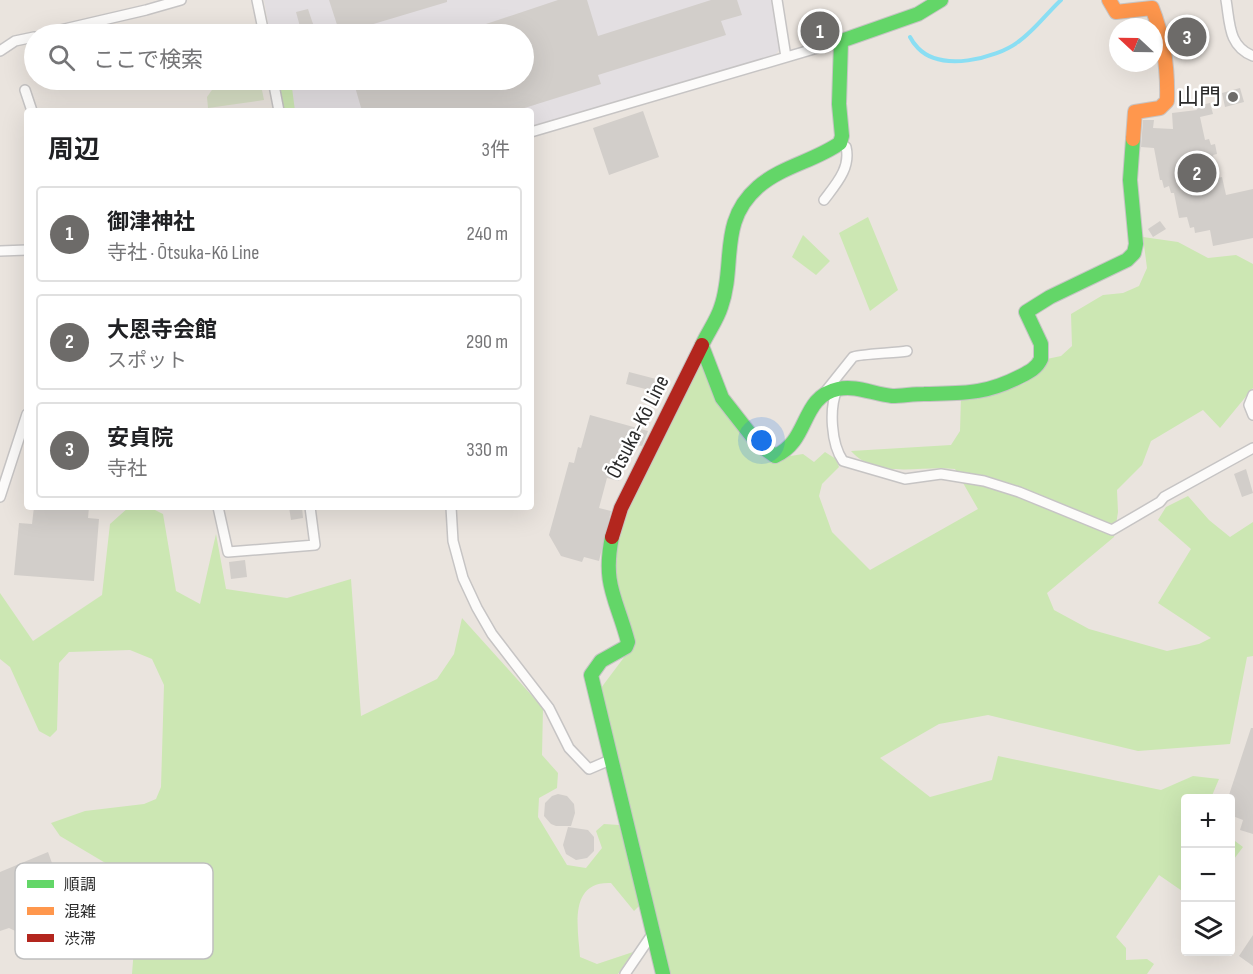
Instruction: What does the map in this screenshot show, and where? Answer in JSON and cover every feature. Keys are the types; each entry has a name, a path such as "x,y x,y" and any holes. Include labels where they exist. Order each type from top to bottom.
{"main road":[{"path":"840,143 842,136 839,104 841,41 918,14 941,0"},
{"path":"702,346 722,398 758,444 775,456 786,453 794,445 821,396 837,390 849,387 886,395 964,393 997,388 1030,372 1043,357 1041,346 1026,312 1050,297 1127,260 1134,253 1136,244 1130,180 1135,112 1160,108 1167,101 1168,79 1157,19 1152,8 1142,6 1122,13 1116,12 1108,0"},
{"name":"Ōtsuka-Kō Line","path":"663,974 591,675 599,661 626,647 628,642 610,588 609,548 621,507 721,307 733,225 745,200 771,177 840,143"}],"street":[{"path":"84,24 181,0"},
{"path":"257,0 262,24"},
{"path":"777,0 786,57"},
{"path":"1226,0 1233,40 1238,47 1253,56"},
{"path":"0,51 15,41 24,39"},
{"path":"534,131 841,41"},
{"path":"25,90 31,108"},
{"path":"275,90 278,108"},
{"path":"824,200 842,176 848,161 846,147 840,143"},
{"path":"0,251 24,250"},
{"path":"821,396 858,354 873,355 907,351"},
{"path":"837,390 832,401 834,442 843,461 905,479 941,474 984,481 1019,492 1112,531 1160,502 1164,497 1253,448"},
{"path":"1253,395 1249,405 1253,415"},
{"path":"0,497 24,423"},
{"path":"219,510 228,552 315,545 310,510"},
{"path":"451,510 453,541 463,578 492,634 549,708 569,748 589,769 610,760"},
{"path":"625,974 653,933"}],"shaded area":[{"path":"264,0 772,0 780,49 775,55 534,126 534,108 283,108 280,90 534,90 534,24 268,24"}],"green space":[{"path":"212,90 262,90 264,100 208,108 207,97"},
{"path":"280,90 292,90 295,108 283,108"},
{"path":"868,217 898,290 870,311 839,233"},
{"path":"803,235 830,261 816,275 792,257"},
{"path":"1143,237 1178,242 1208,258 1236,255 1253,264 1253,388 1220,428 1203,410 1151,441 1142,465 1117,490 1118,512 1114,537 1047,593 1054,610 1089,629 1167,651 1199,644 1211,638 1158,603 1191,549 1158,520 1166,507 1188,496 1209,520 1230,537 1253,522 1253,656 1247,657 1230,744 1138,751 988,715 939,724 880,758 930,797 992,780 998,756 1161,790 1193,776 1219,779 1213,794 1181,794 1181,890 1159,875 1116,937 1126,948 1126,960 1147,959 1154,964 1147,974 670,974 601,688 628,652 632,632 616,584 614,548 628,507 699,365 702,365 778,458 803,454 814,462 825,452 836,459 839,467 822,484 819,496 832,532 870,570 978,509 955,469 886,468 862,460 851,451 951,445 960,431 961,397 1023,384 1032,378 1042,360 1061,356 1072,346 1071,314 1103,295 1123,293 1139,286 1147,268"},
{"path":"126,510 155,510 163,514 176,591 200,604 216,534 226,589 287,598 351,579 361,716 437,679 454,654 462,618 543,708 542,755 558,773 557,788 539,798 538,817 567,865 586,868 602,848 596,831 604,824 619,825 640,905 634,911 611,883 597,884 582,898 578,920 580,957 597,964 633,952 618,974 132,974 133,959 213,959 213,863 105,863 60,836 51,823 85,811 144,804 156,799 161,787 164,685 152,659 130,650 69,652 59,663 57,730 50,737 39,731 10,667 0,659 0,593 33,641 102,595 110,524"},
{"path":"1235,841 1243,847 1235,858"}],"building":[{"path":"329,0 447,0 447,2 373,24 337,24"},
{"path":"558,0 587,0 598,36 711,0 737,0 742,15 721,21 726,35 598,75 601,84 525,108 361,108 356,90 534,90 534,24 486,24"},
{"path":"308,9 313,24 299,24 296,12"},
{"name":"山門","path":"1240,88 1244,102 1225,107 1222,93"},
{"path":"1210,103 1213,114 1200,117 1205,140 1209,139 1211,145 1215,144 1217,154 1213,155 1218,178 1222,177 1226,195 1253,189 1253,238 1213,246 1210,230 1195,233 1194,227 1190,228 1187,217 1179,218 1174,193 1171,193 1169,186 1164,188 1160,180 1154,148 1141,147 1143,120 1154,120 1153,128 1173,129 1172,113 1197,110 1196,106"},
{"path":"643,111 659,157 609,175 593,128"},
{"path":"1160,221 1166,229 1153,237 1148,229"},
{"path":"629,372 656,379 653,391 626,384"},
{"path":"590,415 648,431 642,446 627,443 619,481 607,478 599,508 611,511 599,561 584,557 582,562 561,556 549,535 569,462 574,463 578,447 581,448"},
{"path":"1246,469 1253,493 1242,497 1234,474"},
{"path":"34,510 89,510 88,518 99,519 94,581 14,575 19,523 32,524"},
{"path":"289,510 302,510 303,518 291,520"},
{"path":"245,560 247,577 231,579 229,562"},
{"path":"1251,728 1253,728 1253,834 1240,830 1243,820 1235,817 1235,794 1229,794"},
{"path":"558,794 567,796 574,804 575,813 571,826 556,826 544,816 545,803"},
{"path":"568,827 588,830 594,837 594,851 587,858 576,860 566,854 563,845"},
{"path":"48,852 52,863 22,863"},
{"path":"15,866 15,931 9,928 0,931 0,872"},
{"path":"1253,935 1253,966 1239,956"}],"waterway":[{"path":"910,37 918,48 940,60 982,58 1018,42 1030,33 1061,0"}],"traffic: fast":[{"path":"702,345 721,307 733,229 737,214 746,200 767,180 840,143 842,136 839,104 841,41 918,14 941,0"},
{"path":"702,346 722,398 758,444 775,456 794,440 817,401 838,389 858,389 892,396 962,393 996,387 1021,376 1035,367 1041,359 1041,344 1026,312 1050,297 1127,260 1134,253 1136,244 1130,180 1133,139"},
{"path":"612,537 609,554 610,580 628,642 626,647 601,661 591,675 663,974"}],"traffic: slow":[{"path":"1109,0 1116,12 1152,8 1160,31 1164,54 1167,101 1160,108 1135,112 1133,139"}],"traffic: jam":[{"path":"612,537 621,508 702,345"}],"place":[{"name":"御津神社","path":"820,31"},
{"name":"安貞院","path":"1187,37"},
{"name":"山門","path":"1233,97"},
{"name":"大恩寺会館","path":"1197,173"}]}
